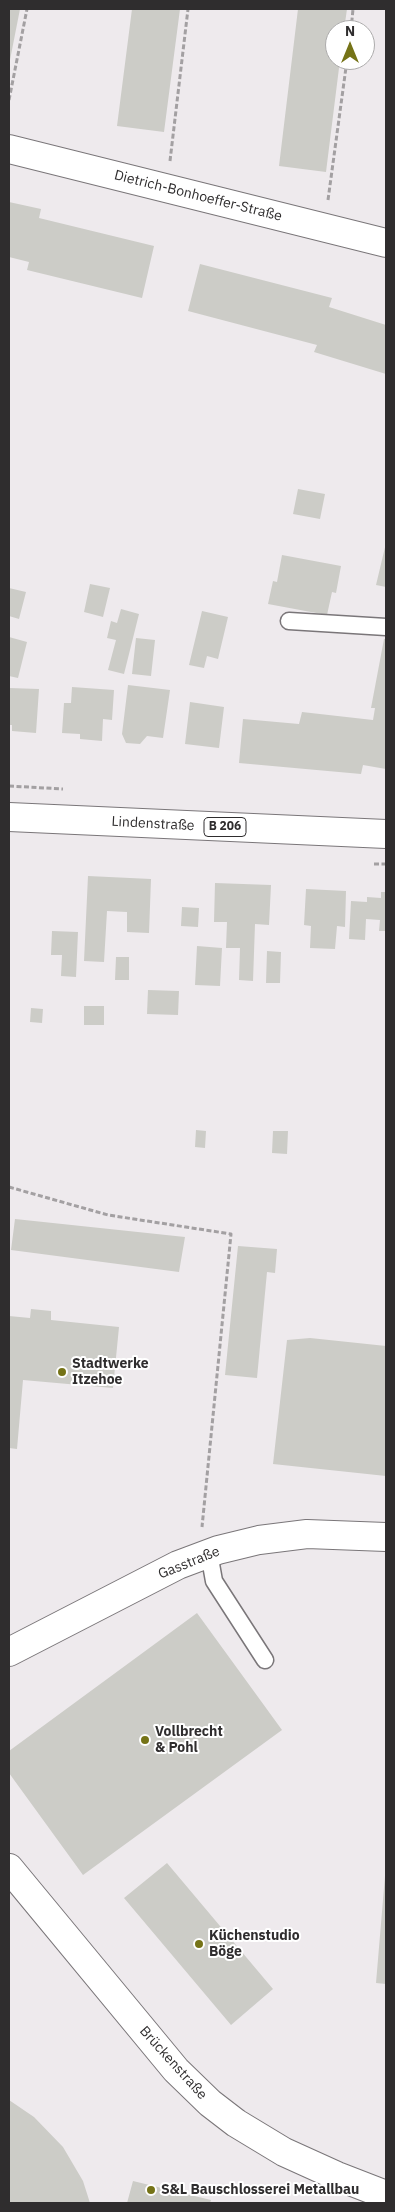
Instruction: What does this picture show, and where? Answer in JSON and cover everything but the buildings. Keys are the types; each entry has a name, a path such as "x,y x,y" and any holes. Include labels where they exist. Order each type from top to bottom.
{"street":[{"name":"Dietrich-Bonhoeffer-Straße","path":"9,150 386,243"},
{"name":"Lindenstraße","path":"9,817 386,834"},
{"name":"Gasstraße","path":"9,1652 178,1565 204,1555 280,1537 330,1534 379,1539"},
{"name":"Brückenstraße","path":"9,1868 176,2070 210,2103 236,2123 284,2152 386,2195"}],"lane":[{"path":"289,621 386,627"},
{"path":"204,1555 214,1581 265,1660"}],"path":[{"path":"9,100 27,9"},
{"path":"167,189 188,9"},
{"path":"325,228 346,70"},
{"path":"9,1187 108,1215 231,1234 204,1555"}],"place":[{"name":"Stadtwerke Itzehoe","path":"62,1372"},
{"name":"Vollbrecht & Pohl","path":"145,1740"},
{"name":"Küchenstudio Böge","path":"199,1944"},
{"name":"S&L Bauschlosserei Metallbau","path":"151,2190"}]}
